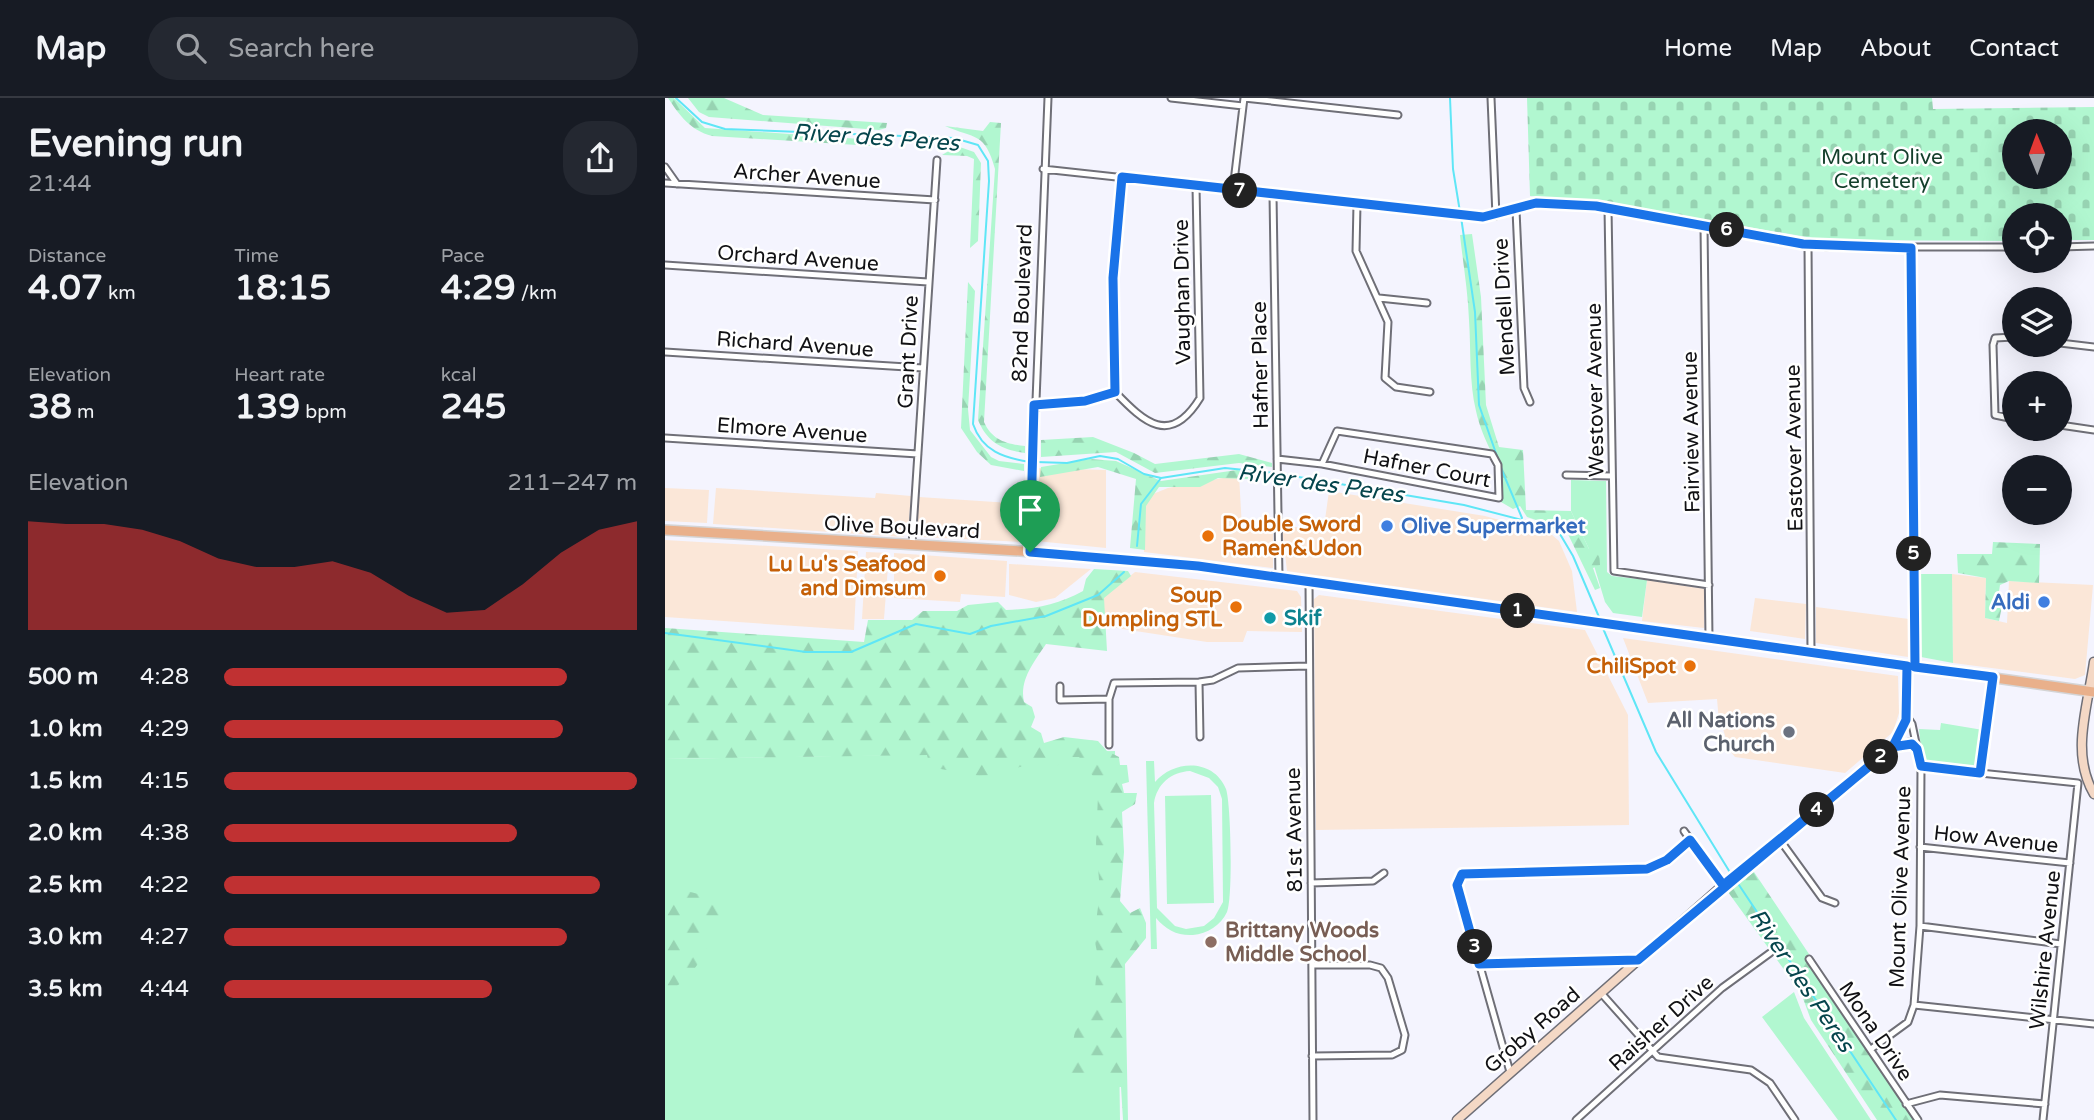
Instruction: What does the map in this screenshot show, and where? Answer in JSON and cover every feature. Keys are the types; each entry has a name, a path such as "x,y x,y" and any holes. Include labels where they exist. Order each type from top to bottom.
{"main road":[{"name":"Olive Boulevard","path":"665,530 1030,552 1192,565 2093,692"}],"street":[{"name":"82nd Boulevard","path":"1030,552 1043,169 1048,98"},
{"path":"1171,98 1243,106"},
{"path":"1233,190 1244,98 1398,115"},
{"name":"Mendell Drive","path":"1491,98 1496,216"},
{"name":"Grant Drive","path":"912,545 937,160"},
{"path":"665,167 677,184"},
{"path":"1043,169 1451,214 1496,216 1536,203 1608,208 1808,244 1911,248 2002,247"},
{"path":"1034,405 1085,401 1115,392 1113,278 1122,177"},
{"name":"Archer Avenue","path":"665,183 935,200"},
{"name":"Vaughan Drive","path":"1115,392 1138,417 1152,424 1164,425 1182,420 1200,398 1196,186"},
{"name":"Hafner Place","path":"1273,194 1279,578"},
{"path":"1357,204 1356,251 1379,298 1390,335 1387,382 1381,387"},
{"name":"Westover Avenue","path":"1608,208 1614,571 1709,585"},
{"name":"Mendell Drive","path":"1516,210 1524,387 1529,402"},
{"name":"Fairview Avenue","path":"1704,226 1709,638"},
{"name":"Eastover Avenue","path":"1808,244 1811,652"},
{"path":"2072,247 2094,246"},
{"name":"Mount Olive Avenue","path":"1871,1049 1909,1022 1914,1005 1920,926 1921,766 1912,724 1906,715 1911,666 1911,248"},
{"name":"Orchard Avenue","path":"665,265 928,282"},
{"path":"1379,298 1427,303"},
{"path":"2002,336 1995,338 1993,345 1995,415 2002,416"},
{"path":"2072,344 2094,347"},
{"name":"Richard Avenue","path":"665,352 923,368"},
{"path":"1387,382 1396,387 1430,392"},
{"path":"2072,426 2094,429"},
{"name":"Hafner Court","path":"1277,462 1322,464 1499,498 1498,465 1492,454 1337,431 1322,464"},
{"name":"Elmore Avenue","path":"665,438 918,454"},
{"path":"1566,475 1612,476"},
{"name":"81st Avenue","path":"1309,582 1313,1120"},
{"path":"2094,662 2093,692 2081,752 2084,774 2094,794"},
{"path":"1109,745 1109,699 1110,689 1114,684 1199,682 1213,680 1238,668 1308,666"},
{"path":"1921,766 1980,773 1993,677"},
{"path":"1199,682 1200,737"},
{"path":"1060,686 1060,700 1109,699"},
{"name":"Groby Road","path":"1457,1120 1725,884 1892,747 1906,715"},
{"path":"1892,747 1909,744 1917,749"},
{"name":"Wilshire Avenue","path":"1980,773 2078,783 2043,1120"},
{"path":"1684,831 1725,884"},
{"path":"1510,1072 1457,885 1459,877 1467,872 1647,869 1667,860 1690,840"},
{"path":"1780,840 1822,898 1835,903"},
{"name":"How Avenue","path":"1920,847 2070,863"},
{"path":"1453,872 1459,877"},
{"path":"1311,883 1373,881 1384,873"},
{"path":"1920,926 2061,944"},
{"name":"Raisher Drive","path":"1576,1120 1723,988 1770,953"},
{"name":"Mona Drive","path":"1809,959 1918,1120"},
{"path":"1479,964 1638,960"},
{"path":"1312,965 1370,965 1381,968 1388,978 1406,1040 1402,1050 1392,1055 1312,1056"},
{"path":"1601,993 1658,1058 1751,1070 1770,1083 1795,1120"},
{"path":"1914,1005 2094,1024"},
{"path":"1906,1104 1940,1094 2045,1104"}],"shaded area":[{"path":"1038,468 1106,470 1106,548 1036,541"},
{"path":"1239,475 1242,528 1273,527 1273,568 1144,552 1145,506 1153,494 1168,488"},
{"path":"665,488 709,490 707,523 665,521"},
{"path":"716,488 875,498 876,493 911,496 908,530 903,537 713,524"},
{"path":"1329,491 1485,516 1551,534 1559,541 1572,571 1577,612 1287,571 1282,527 1324,527"},
{"path":"919,497 1027,504 1025,539 1023,542 922,537 917,531"},
{"path":"665,540 858,551 854,630 665,617"},
{"path":"866,552 889,553 884,619 862,619"},
{"path":"894,553 1007,561 1005,597 961,594 960,602 894,598"},
{"path":"1009,564 1091,569 1055,598 1036,602 1009,595"},
{"path":"1135,572 1297,591 1301,597 1302,632 1247,631 1243,642 1207,642 1103,626 1103,598"},
{"path":"1952,574 1986,578 1985,618 2007,623 2009,581 2093,585 2085,675 2075,679 1953,663"},
{"path":"1647,580 1705,589 1704,628 1642,621"},
{"path":"1319,595 1585,630 1628,715 1629,825 1316,830 1314,599"},
{"path":"1755,598 1806,604 1805,639 1750,631"},
{"path":"1816,607 1909,619 1908,657 1816,643"},
{"path":"1623,638 1898,676 1899,713 1893,732 1845,773 1735,757 1729,750 1719,722 1717,699 1648,703"}],"green space":[{"path":"668,98 674,98 705,128 874,140 873,146 712,136 686,122"},
{"path":"688,98 724,98 763,115 887,123 886,128 879,130 709,117 699,112"},
{"name":"Mount Olive Cemetery","path":"1527,98 1932,98 1933,109 2094,107 2094,240 2072,240 2072,203 2002,203 2002,241 1824,240 1608,203 1530,196"},
{"path":"990,122 1001,123 984,422 1000,440 1025,446 1025,453 996,444 978,420 995,169 983,143 977,138 945,126 983,131"},
{"path":"957,146 974,152 981,163 978,241 970,248 974,159 967,156 942,155"},
{"path":"1472,234 1481,297 1486,405 1499,447 1523,450 1526,510 1571,511 1589,549 1599,551 1600,565 1593,568 1600,588 1595,590 1566,530 1527,517 1520,506 1513,509 1501,502 1497,465 1479,424 1472,389 1468,309 1460,235"},
{"path":"968,282 975,291 968,409 970,430 991,457 999,461 1024,464 1024,471 991,465 977,452 961,428"},
{"path":"1093,437 1155,464 1239,454 1272,463 1272,467 1239,463 1155,473 1116,452 1041,457 1041,440"},
{"path":"1090,459 1116,461 1161,481 1237,470 1272,480 1218,478 1200,487 1159,487 1146,506 1145,550 1130,548 1136,479 1098,467 1040,477 1041,467"},
{"path":"1571,480 1606,481 1607,572 1612,576 1647,580 1642,617 1613,613 1605,602 1589,549 1571,511"},
{"path":"1993,542 2040,544 2039,583 2009,581 2000,585 1998,598 2002,606 1999,621 1985,618 1986,578 1958,573 1957,554 1992,554"},
{"path":"1094,569 1128,571 1131,576 1104,598 1107,651 1046,644 1029,672 1023,694 1024,702 1032,707 1035,717 1031,727 1041,733 1044,743 1064,737 1098,741 1107,751 1119,757 1120,765 1127,765 1129,782 1122,784 1124,793 1137,793 1135,804 1122,812 1124,852 1120,901 1130,913 1140,908 1146,923 1146,938 1125,964 1128,1120 1123,1120 1121,1087 1108,1088 1101,1080 1071,1076 1068,1070 1075,1031 1093,1010 1098,957 1094,937 1100,892 1096,843 1098,795 1095,779 1079,757 1069,757 1051,770 1035,762 995,775 979,776 930,767 927,755 665,759 665,628 864,642 868,620 912,620 923,611 957,611 968,605 998,602 1006,610 1055,603 1083,591 1086,579"},
{"path":"1918,574 1952,574 1953,663 1921,657"},
{"path":"1941,723 1983,730 1976,768 1928,763 1922,758 1919,729 1940,730"},
{"path":"1115,751 1120,1120 665,1120 665,759"},
{"path":"1146,761 1154,761 1155,782 1172,769 1182,766 1203,767 1220,779 1228,798 1231,871 1227,912 1213,928 1193,935 1173,931 1156,918 1157,949 1151,949","holes":["1190,771 1209,778 1218,787 1222,799 1223,902 1214,918 1204,926 1186,929 1175,926 1157,908 1154,803 1158,790 1166,780 1177,774"]},
{"path":"1211,795 1214,903 1167,904 1165,796"},
{"path":"1754,872 1809,954 1805,959 1915,1120 1877,1120 1811,1020 1801,993 1728,892"},
{"path":"690,892 709,898 721,914 694,970 686,979 665,992 665,893"},
{"path":"1794,992 1804,1018 1871,1120 1838,1120 1762,1017"}],"waterway":[{"name":"River des Peres","path":"676,98 702,122 725,129 954,138 978,145 988,161 989,181 973,424 982,441 995,452 1030,462"},
{"path":"1450,98 1453,169 1460,212"},
{"path":"1461,217 1475,312 1479,405 1498,459"},
{"name":"River des Peres","path":"1036,462 1067,463 1100,456 1118,459 1144,474 1161,478 1225,468 1275,473"},
{"path":"1501,468 1522,518"},
{"name":"River des Peres","path":"1281,474 1464,505 1557,529 1573,556 1599,617"},
{"path":"1137,546 1141,504 1161,478"},
{"path":"665,633 806,652 851,652 916,624 970,634 991,626 1046,616 1098,595 1124,572"},
{"name":"River des Peres","path":"1602,626 1656,752 1731,874"},
{"name":"River des Peres","path":"1735,879 1896,1120"}],"place":[{"name":"Olive Supermarket","path":"1387,526"},
{"name":"Double Sword Ramen&Udon","path":"1208,536"},
{"name":"Lu Lu's Seafood and Dimsum","path":"940,576"},
{"name":"Aldi","path":"2044,602"},
{"name":"Soup Dumpling STL","path":"1236,607"},
{"name":"Skif","path":"1270,618"},
{"name":"ChiliSpot","path":"1690,666"},
{"name":"All Nations Church","path":"1789,732"},
{"name":"Brittany Woods Middle School","path":"1211,942"}],"route":[{"path":"1030,552 1034,405 1085,401 1115,392 1113,278 1122,177 1483,217 1496,216 1536,203 1596,206 1803,244 1851,248 1911,248 1915,667 1993,677 1980,773 1921,766 1917,749 1912,744 1892,747 1856,778 1753,862 1727,882 1723,885 1690,840 1667,860 1647,869 1467,872 1459,877 1457,885 1479,964 1638,960 1727,882 1893,746 1906,720 1907,666 1198,566 1030,552"}]}
